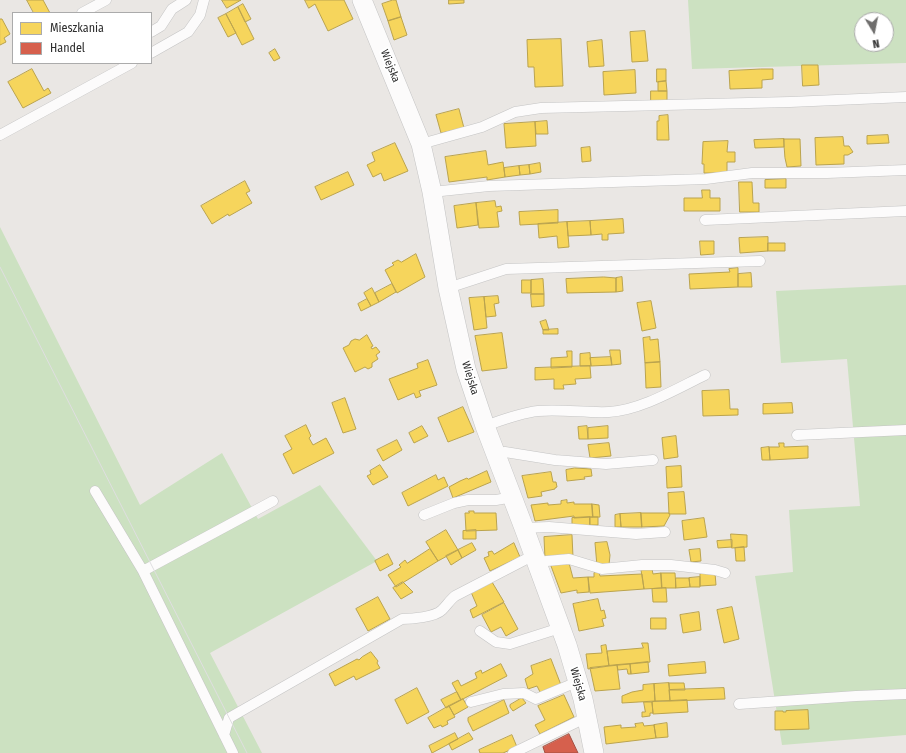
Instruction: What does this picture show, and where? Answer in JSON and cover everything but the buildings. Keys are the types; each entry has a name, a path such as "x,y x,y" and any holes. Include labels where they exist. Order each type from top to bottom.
{"street":[{"name":"Wiejska","path":"362,0 421,144 432,192 448,288 466,369 485,426 560,628 578,682 588,719 594,753"}],"lane":[{"path":"84,12 106,0"},
{"path":"152,31 161,26 172,9 186,0"},
{"path":"152,52 188,32 200,15 204,0"},
{"path":"0,135 130,64"},
{"path":"421,144 482,127 515,112 541,108 790,102 906,97"},
{"path":"432,192 488,186 706,179 752,173 827,173 906,170"},
{"path":"705,220 906,211"},
{"path":"448,288 506,269 760,260"},
{"path":"485,426 511,417 537,411 570,410 609,412 636,407 705,376"},
{"path":"797,434 906,430"},
{"path":"496,453 505,452 555,460 606,464 653,460"},
{"path":"95,491 144,571 233,753"},
{"path":"424,515 454,503 468,500 496,500 513,498"},
{"path":"144,571 273,501"},
{"path":"524,528 549,527 636,534 665,532"},
{"path":"224,735 229,718 402,619 422,618 441,611 449,600 455,596 535,559 569,559 602,569 642,565 715,570 725,573"},
{"path":"480,631 496,642 510,644 560,628"},
{"path":"472,702 503,694 524,693 536,699 578,682"},
{"path":"739,704 906,694"},
{"path":"513,753 579,721 588,719"}],"green space":[{"path":"688,0 906,0 906,63 692,69"},
{"path":"0,227 140,505 222,453 258,519 320,485 377,561 210,653 262,753 0,753"},
{"path":"906,285 906,735 782,745 755,576 793,572 789,510 860,506 847,359 781,363 776,291"}],"tram line":[{"path":"0,267 247,753"}]}
